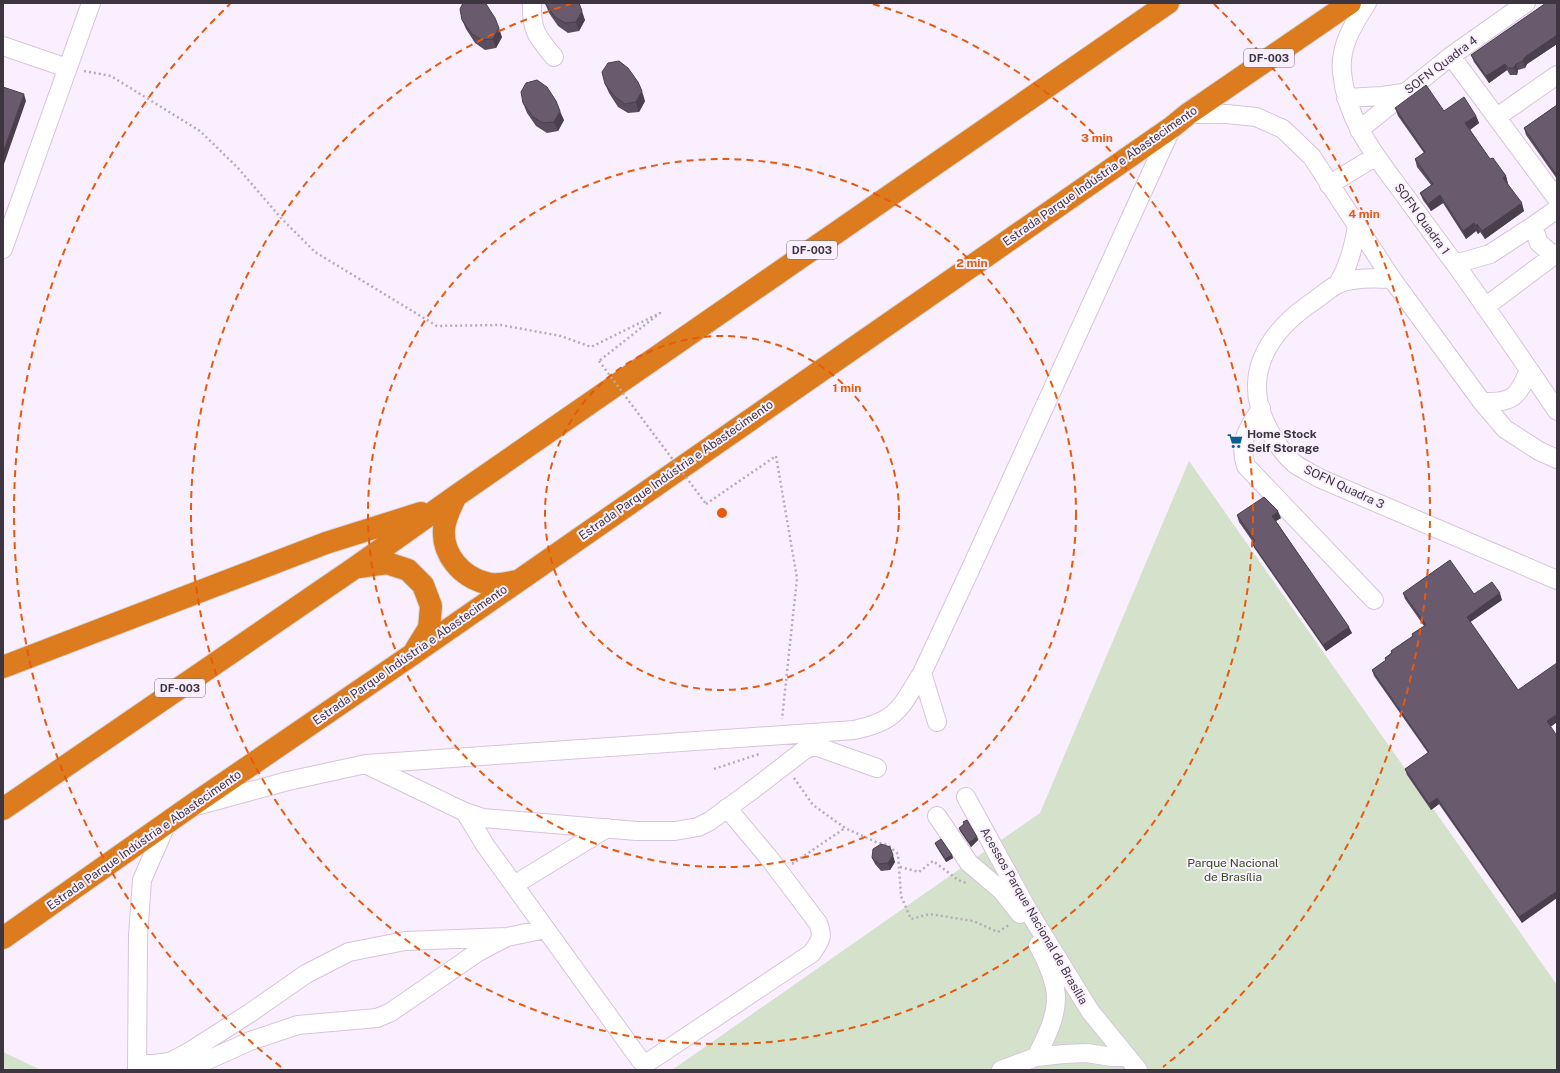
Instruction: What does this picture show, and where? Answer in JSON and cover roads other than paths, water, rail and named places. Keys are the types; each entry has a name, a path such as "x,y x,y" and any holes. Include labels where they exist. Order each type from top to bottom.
{"highway":[{"name":"DF-003","path":"3,809 356,567 447,502 1168,3"},
{"name":"Estrada Parque Indústria e Abastecimento","path":"3,938 166,825 188,808 413,654 1350,3"},
{"path":"3,667 326,543 447,502 449,510 444,529 446,548 455,564 470,577 488,584 503,584 518,581"},
{"path":"356,567 387,563 408,570 423,585 431,606 429,628 413,654"}],"street":[{"path":"3,248 10,206 67,68 91,3"},
{"path":"532,3 531,20 538,38 554,57"},
{"name":"SOFN Quadra 1","path":"1367,3 1354,24 1344,48 1341,71 1346,98 1359,130 1376,156 1455,264 1557,411"},
{"name":"SOFN Quadra 4","path":"1359,130 1403,93 1451,56 1526,3"},
{"path":"3,46 67,68"},
{"path":"1451,56 1557,199"},
{"path":"1497,117 1557,75"},
{"path":"1346,98 1403,93"},
{"path":"188,808 288,781 366,764 840,732 865,728 888,719 900,709 922,673 1180,120 1227,114 1256,117 1283,129 1312,157 1392,279 1482,402 1505,429 1538,451 1557,459"},
{"path":"1330,185 1376,156"},
{"path":"1455,264 1490,254 1557,209"},
{"path":"1485,307 1555,254 1539,243 1533,226"},
{"name":"SOFN Quadra 3","path":"1338,284 1349,262 1358,227"},
{"name":"SOFN Quadra 3","path":"1392,279 1373,278 1338,284 1299,312 1277,333 1266,349 1258,369 1257,394 1264,422 1278,446 1295,463 1319,478 1557,580"},
{"path":"1482,402 1497,403 1510,399 1522,388 1529,370"},
{"path":"1261,408 1244,436 1243,456 1246,466 1374,600"},
{"path":"922,673 937,722"},
{"path":"831,752 840,732"},
{"path":"366,764 465,812 483,818 637,831 675,831 698,827 710,821 810,747 818,747 877,768"},
{"name":"Acessos Parque Nacional de Brasília","path":"966,797 1029,912 1090,1011 1133,1063"},
{"path":"465,812 485,844 641,1061 647,1062 812,953 819,942 822,933 818,923 780,872 727,808"},
{"name":"Acessos Parque Nacional de Brasília","path":"937,816 969,863 1002,891 1012,920 1042,952 1054,983 1056,998 1047,1035 1036,1057"},
{"path":"166,825 142,880 138,936 137,1067 170,1062 189,1052 250,1013 306,974 349,952 405,941 507,937 546,929"},
{"path":"514,885 607,828"},
{"path":"186,1070 250,1041 298,1025 377,1018 391,1012 478,952 507,937"},
{"path":"1001,1070 1036,1057 1077,1053 1112,1057 1133,1063"}],"place":[{"name":"Home Stock Self Storage","path":"1235,441"}],"park label":[{"name":"Parque Nacional de Brasília","path":"1233,870"}]}
